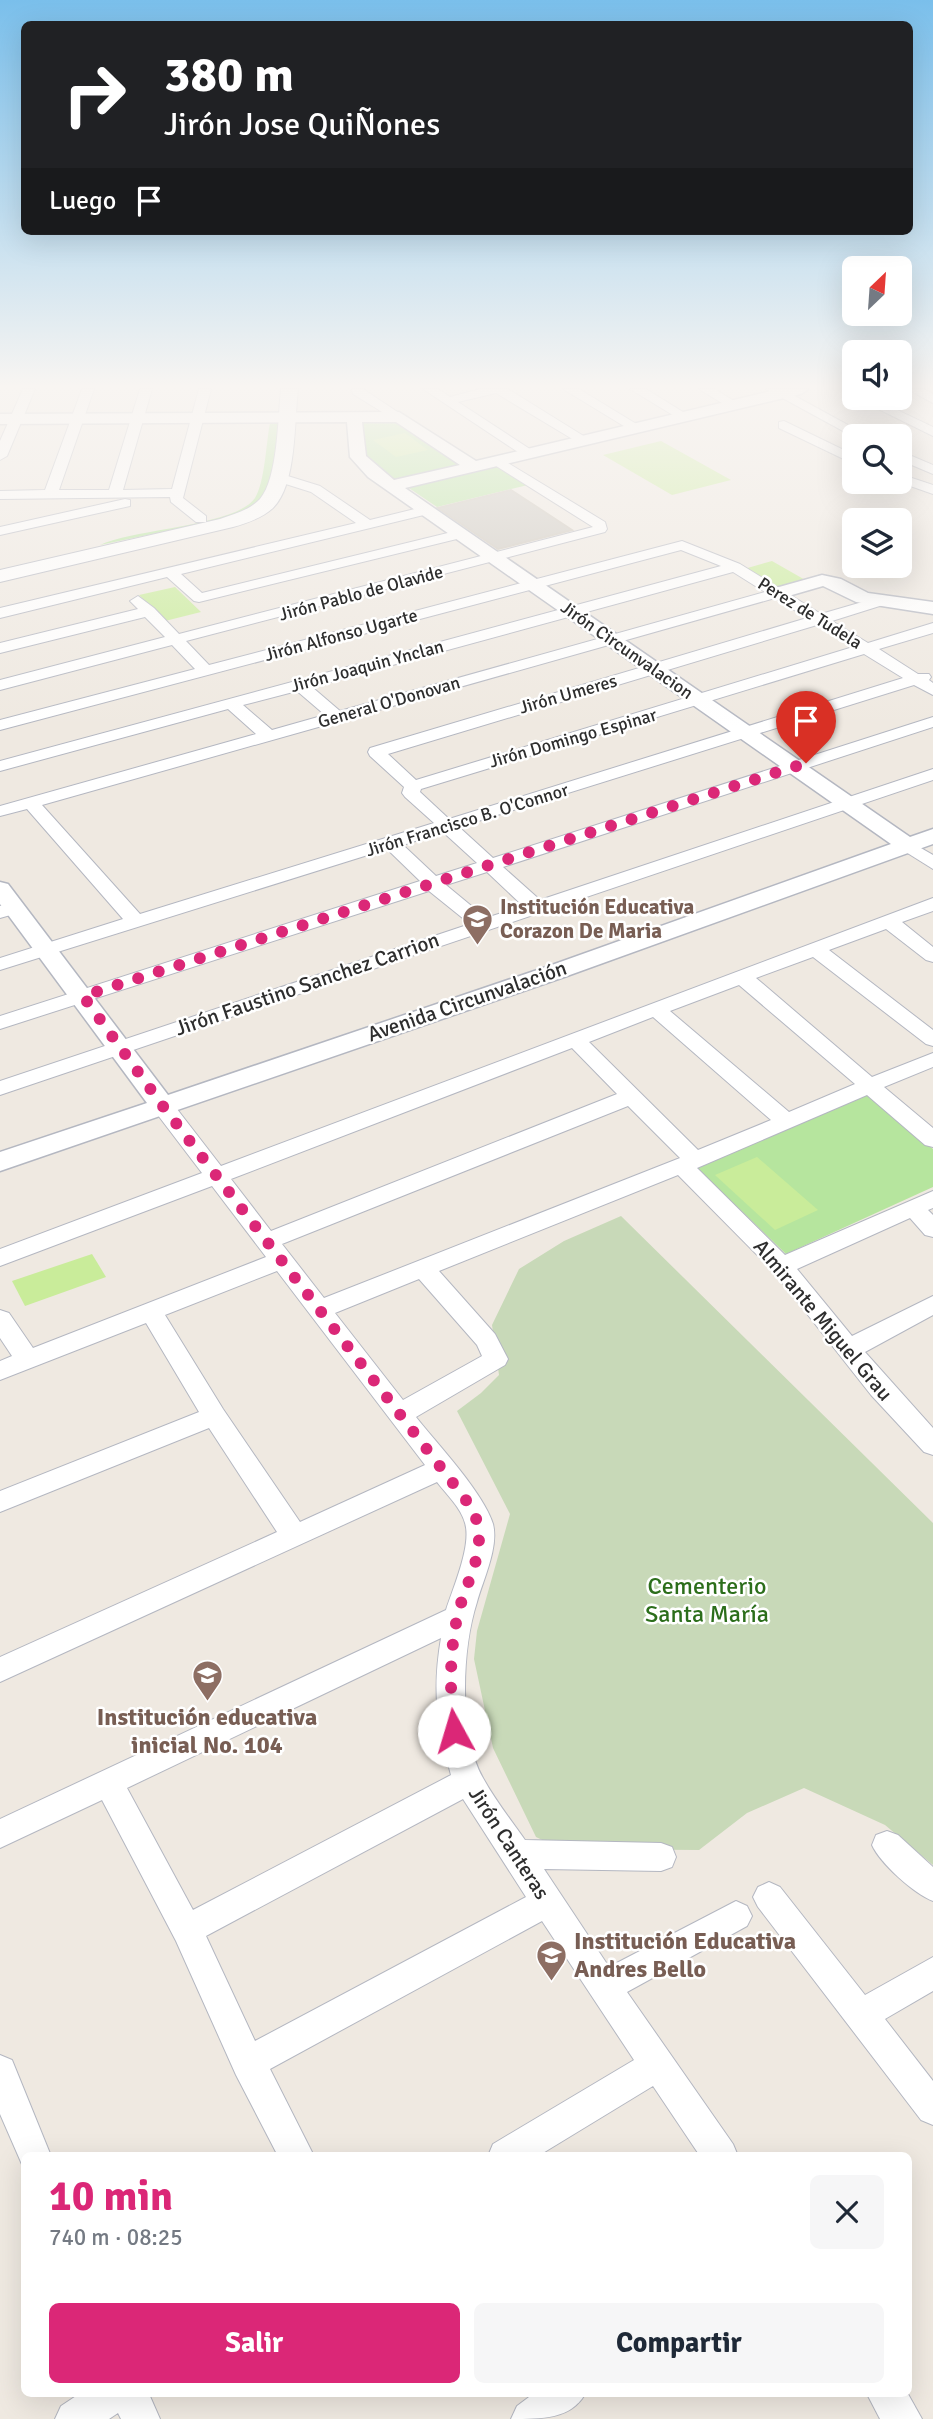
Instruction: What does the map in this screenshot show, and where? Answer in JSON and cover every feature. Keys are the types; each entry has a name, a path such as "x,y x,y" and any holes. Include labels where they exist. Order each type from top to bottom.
{"main road":[{"path":"0,576 233,510 247,502"},
{"path":"0,566 240,518 267,502"}],"street":[{"path":"0,531 121,502"},
{"path":"180,502 201,519"},
{"path":"337,502 368,525"},
{"name":"Jirón Circunvalacion","path":"415,502 933,863"},
{"name":"Jirón Pablo de Olavide","path":"0,685 600,529 600,525 563,502"},
{"path":"0,613 427,510"},
{"path":"170,572 199,598 460,534"},
{"name":"Perez de Tudela","path":"682,545 735,568 866,649 925,677 933,690"},
{"name":"Jirón Alfonso Ugarte","path":"0,725 682,545"},
{"name":"Jirón Joaquin Ynclan","path":"0,766 569,610 735,568"},
{"path":"778,593 822,580 835,583 863,598 933,608"},
{"path":"121,584 205,670"},
{"name":"General O'Donovan","path":"0,811 778,593"},
{"name":"Jirón Umeres","path":"413,786 376,752 881,601"},
{"path":"0,648 149,611"},
{"path":"234,626 266,655"},
{"name":"Jirón Domingo Espinar","path":"413,786 700,701 933,628"},
{"name":"Jirón Francisco B. O'Connor","path":"0,964 925,677"},
{"path":"300,685 336,716"},
{"path":"230,703 269,736"},
{"path":"0,1023 933,722"},
{"name":"Jirón Faustino Sanchez Carrion","path":"0,1088 933,774"},
{"path":"413,786 411,793 536,908"},
{"path":"30,802 135,921"},
{"name":"Avenida Circunvalación","path":"0,1162 558,971 933,836"},
{"path":"391,843 434,885 483,925"},
{"name":"Jirón Canteras","path":"5,903 47,949 162,1105 472,1508 480,1527 480,1545 457,1617 449,1678 454,1731 468,1781 604,1987 718,2152"},
{"path":"0,1258 933,904"},
{"path":"888,921 933,956"},
{"path":"815,949 933,1040"},
{"path":"742,977 933,1140"},
{"path":"657,1010 786,1121"},
{"name":"Almirante Miguel Grau","path":"575,1040 633,1096 782,1266 849,1349 928,1433"},
{"path":"321,1309 689,1163 933,1059"},
{"path":"0,1371 150,1312 274,1251 633,1096"},
{"path":"782,1266 923,1203 933,1229"},
{"path":"400,1414 496,1359 486,1340 424,1270"},
{"path":"849,1349 933,1304"},
{"path":"150,1312 214,1416 294,1535"},
{"path":"0,1319 27,1361"},
{"path":"0,1502 214,1416"},
{"path":"0,1670 441,1469"},
{"path":"0,1834 457,1617"},
{"path":"187,1930 468,1781"},
{"path":"108,1782 187,1930 248,2063 295,2152"},
{"path":"887,1845 933,1887"},
{"path":"515,1854 661,1857"},
{"path":"769,1897 933,2108"},
{"path":"248,2063 547,1902"},
{"path":"604,1987 736,1916"},
{"path":"860,2015 933,1973"},
{"path":"512,2152 657,2065"},
{"path":"0,2072 32,2152"},
{"path":"74,2419 109,2397"},
{"path":"130,2397 141,2419"},
{"path":"530,2419 562,2397"},
{"path":"888,2397 903,2419"}],"green space":[{"path":"250,502 260,502 234,517 100,545 206,521 244,507"},
{"path":"429,502 458,502 437,507"},
{"path":"772,561 807,581 779,589 744,569"},
{"path":"175,587 201,612 165,621 139,595"},
{"path":"870,1094 933,1149 933,1187 786,1254 695,1166"},
{"path":"757,1157 818,1210 775,1230 715,1175"},
{"name":"Cementerio Santa María","path":"621,1216 933,1523 933,1865 885,1825 804,1788 747,1813 699,1850 561,1849 536,1837 493,1748 474,1659 477,1631 510,1514 457,1411 499,1375 492,1325 519,1269 564,1241"},
{"path":"92,1254 106,1277 25,1306 12,1281"}],"building":[{"path":"463,502 529,502 572,530 498,549 438,508"}],"place":[{"name":"Institución Educativa Corazon De Maria","path":"477,946"},
{"name":"Institución educativa inicial No. 104","path":"207,1702"},
{"name":"Institución Educativa Andres Bello","path":"551,1982"}],"route":[{"path":"454,1731 449,1678 457,1617 480,1545 480,1527 472,1508 162,1105 83,996 806,763"}]}
